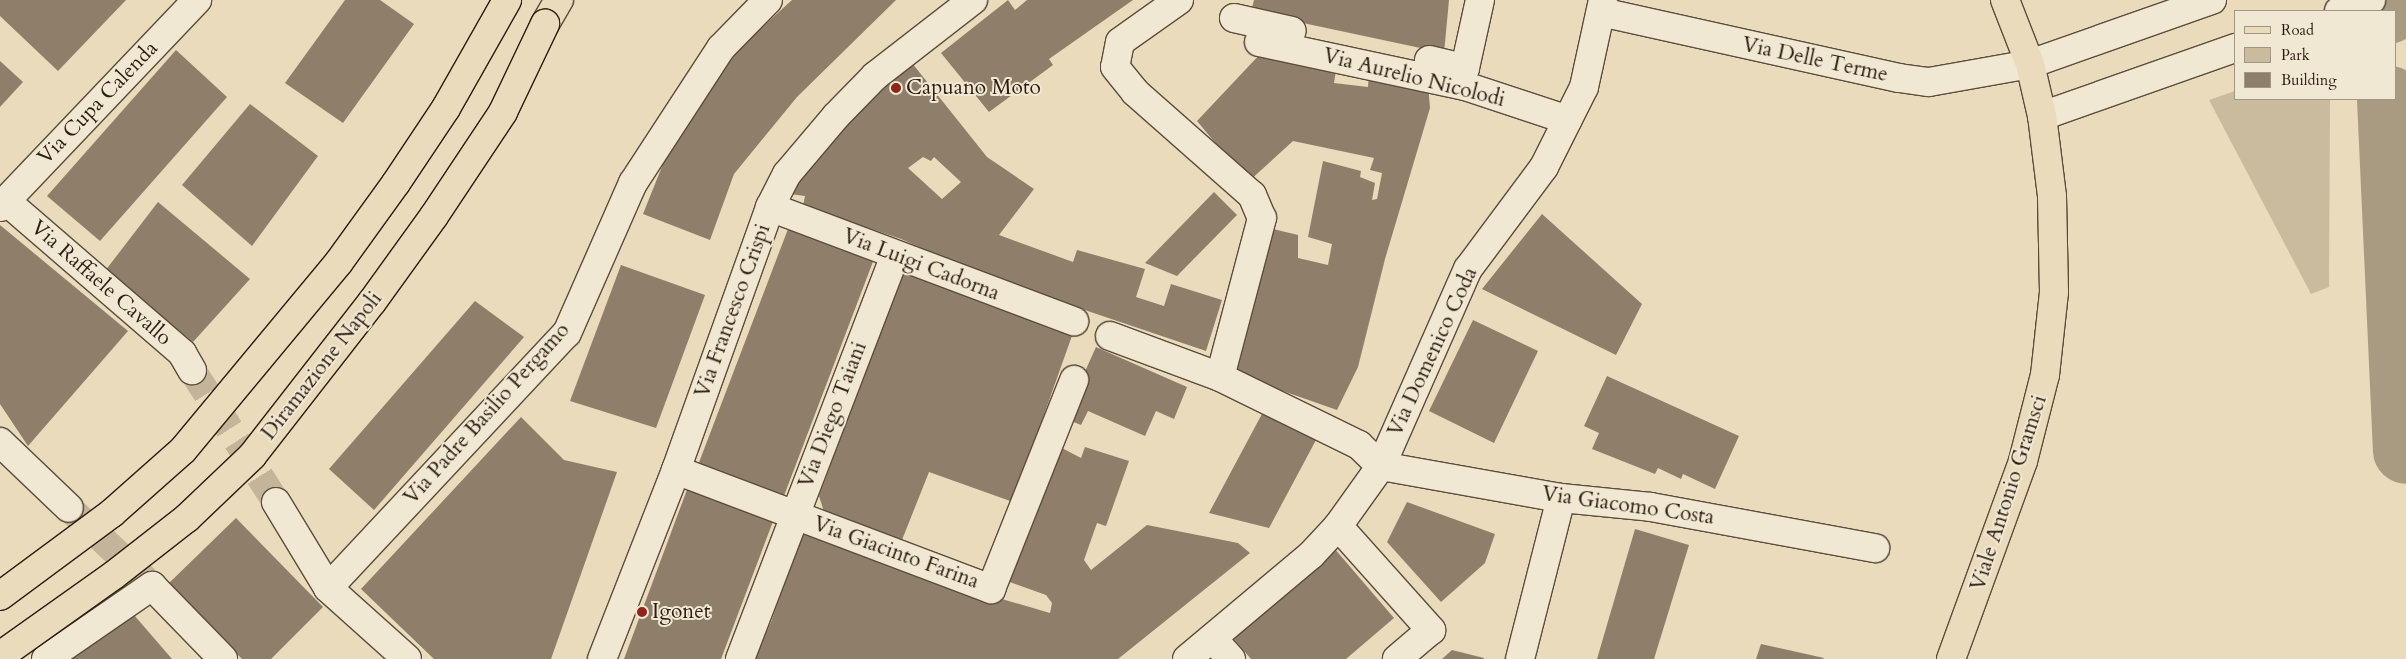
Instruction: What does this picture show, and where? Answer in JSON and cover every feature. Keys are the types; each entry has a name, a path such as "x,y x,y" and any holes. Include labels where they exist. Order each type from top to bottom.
{"main road":[{"path":"0,596 112,513 183,450 339,262 390,191 446,108 506,0"},
{"name":"Diramazione Napoli","path":"0,656 158,541 252,456 372,302 440,208 503,112 545,24 559,0"},
{"name":"Viale Antonio Gramsci","path":"1952,659 2023,462 2045,375 2054,292 2052,196 2042,116 2030,64 2005,0"}],"street":[{"name":"Via Cupa Calenda","path":"3,204 197,0"},
{"name":"Via Padre Basilio Pergamo","path":"328,588 567,332 633,183 721,48 768,0"},
{"name":"Via Francesco Crispi","path":"602,659 676,470 770,207 787,174 836,116 875,76 972,0"},
{"path":"1179,0 1120,42 1115,67 1135,92 1252,195 1262,218 1220,377"},
{"path":"1234,18 1465,68 1480,0"},
{"name":"Via Delle Terme","path":"1602,6 1893,77 1929,82 1957,80 2030,64 2212,0"},
{"path":"2342,10 2371,0"},
{"name":"Via Domenico Coda","path":"1381,466 1468,269 1544,167 1584,87 1602,6"},
{"name":"Via Aurelio Nicolodi","path":"1259,42 1465,86 1568,120"},
{"path":"2042,116 2234,48"},
{"name":"Via Raffaele Cavallo","path":"3,204 182,353 192,370"},
{"name":"Via Luigi Cadorna","path":"770,207 895,256 1074,321"},
{"name":"Via Diego Taiani","path":"740,659 895,256"},
{"path":"1110,336 1220,377 1359,445 1381,466 1338,526 1311,555 1187,659"},
{"name":"Via Giacinto Farina","path":"676,470 991,589 1074,380"},
{"path":"0,442 69,508"},
{"name":"Via Giacomo Costa","path":"1381,466 1561,498 1651,507 1875,548"},
{"path":"1520,659 1561,498"},
{"path":"276,502 328,588 408,659"},
{"path":"1338,526 1431,630 1397,659"},
{"path":"46,659 152,586 223,659"},
{"path":"1213,639 1231,659"}],"green space":[{"path":"2234,91 2234,100 2330,100 2329,287 2311,294 2209,100"}],"building":[{"path":"0,0 126,0 58,71 0,16"},
{"path":"345,0 380,0 414,24 343,123 285,83"},
{"path":"792,0 896,0 797,97 734,174 710,240 643,214 669,149 696,105 743,45"},
{"path":"1008,0 1015,10 1027,0 1133,0 1049,59 1053,65 989,112 941,53"},
{"path":"1254,0 1449,0 1444,53 1251,12"},
{"path":"176,50 227,97 100,241 47,196"},
{"path":"1263,51 1337,64 1334,83 1368,87 1369,71 1428,84 1430,108 1385,259 1358,367 1337,410 1231,373 1265,227 1298,235 1298,258 1328,265 1332,244 1308,237 1323,161 1361,171 1360,177 1375,183 1372,200 1377,199 1382,173 1370,170 1374,158 1293,141 1248,182 1197,121"},
{"path":"0,61 23,82 0,107"},
{"path":"912,63 987,157 1034,189 999,235 1073,262 1077,250 1145,269 1136,297 1164,306 1171,284 1222,300 1206,351 984,276 901,239 803,206 805,196 790,194 848,120","holes":["923,157 931,161 934,157 961,182 942,199 908,168"]},
{"path":"250,104 318,156 252,246 182,185"},
{"path":"1214,192 1237,215 1177,276 1145,263"},
{"path":"158,202 250,279 193,342 105,271"},
{"path":"1542,214 1642,304 1616,355 1482,289"},
{"path":"0,225 128,331 28,446 0,404"},
{"path":"788,229 874,259 782,501 698,465"},
{"path":"621,265 705,295 656,428 570,401"},
{"path":"903,270 1073,333 1013,502 929,472 900,545 826,518 819,496"},
{"path":"475,301 524,337 374,510 329,469"},
{"path":"1473,320 1538,351 1494,443 1429,411"},
{"path":"1096,347 1187,387 1174,419 1156,411 1145,436 1088,411 1081,425 1064,418"},
{"path":"1607,376 1739,436 1715,489 1683,474 1681,479 1658,468 1655,474 1592,449 1599,433 1584,426"},
{"path":"1263,412 1316,440 1269,528 1209,513"},
{"path":"521,417 564,460 617,472 551,659 434,659 361,589"},
{"path":"1058,446 1081,458 1085,447 1129,461 1106,526 1097,523 1084,560 1091,570 1147,525 1238,543 1250,553 1118,659 754,659 771,622 803,529 954,585 1050,613 1052,603 1046,595 1004,580"},
{"path":"688,487 775,516 721,659 624,659"},
{"path":"1407,502 1495,534 1485,563 1441,602 1387,542"},
{"path":"236,518 323,607 271,659 242,659 168,584"},
{"path":"1635,529 1689,545 1654,659 1597,659"},
{"path":"1334,548 1394,618 1346,659 1251,659 1233,638"},
{"path":"134,615 172,659 70,659"},
{"path":"1761,644 1824,658 1756,659"},
{"path":"1452,650 1484,658 1484,659 1442,659"}],"waterway":[{"path":"2388,0 2388,10"},
{"path":"2390,100 2406,451"}],"tunnel":[{"path":"192,370 276,502"},
{"path":"69,508 152,586"}],"place":[{"name":"Capuano Moto","path":"896,88"},
{"name":"Igonet","path":"642,612"}]}
